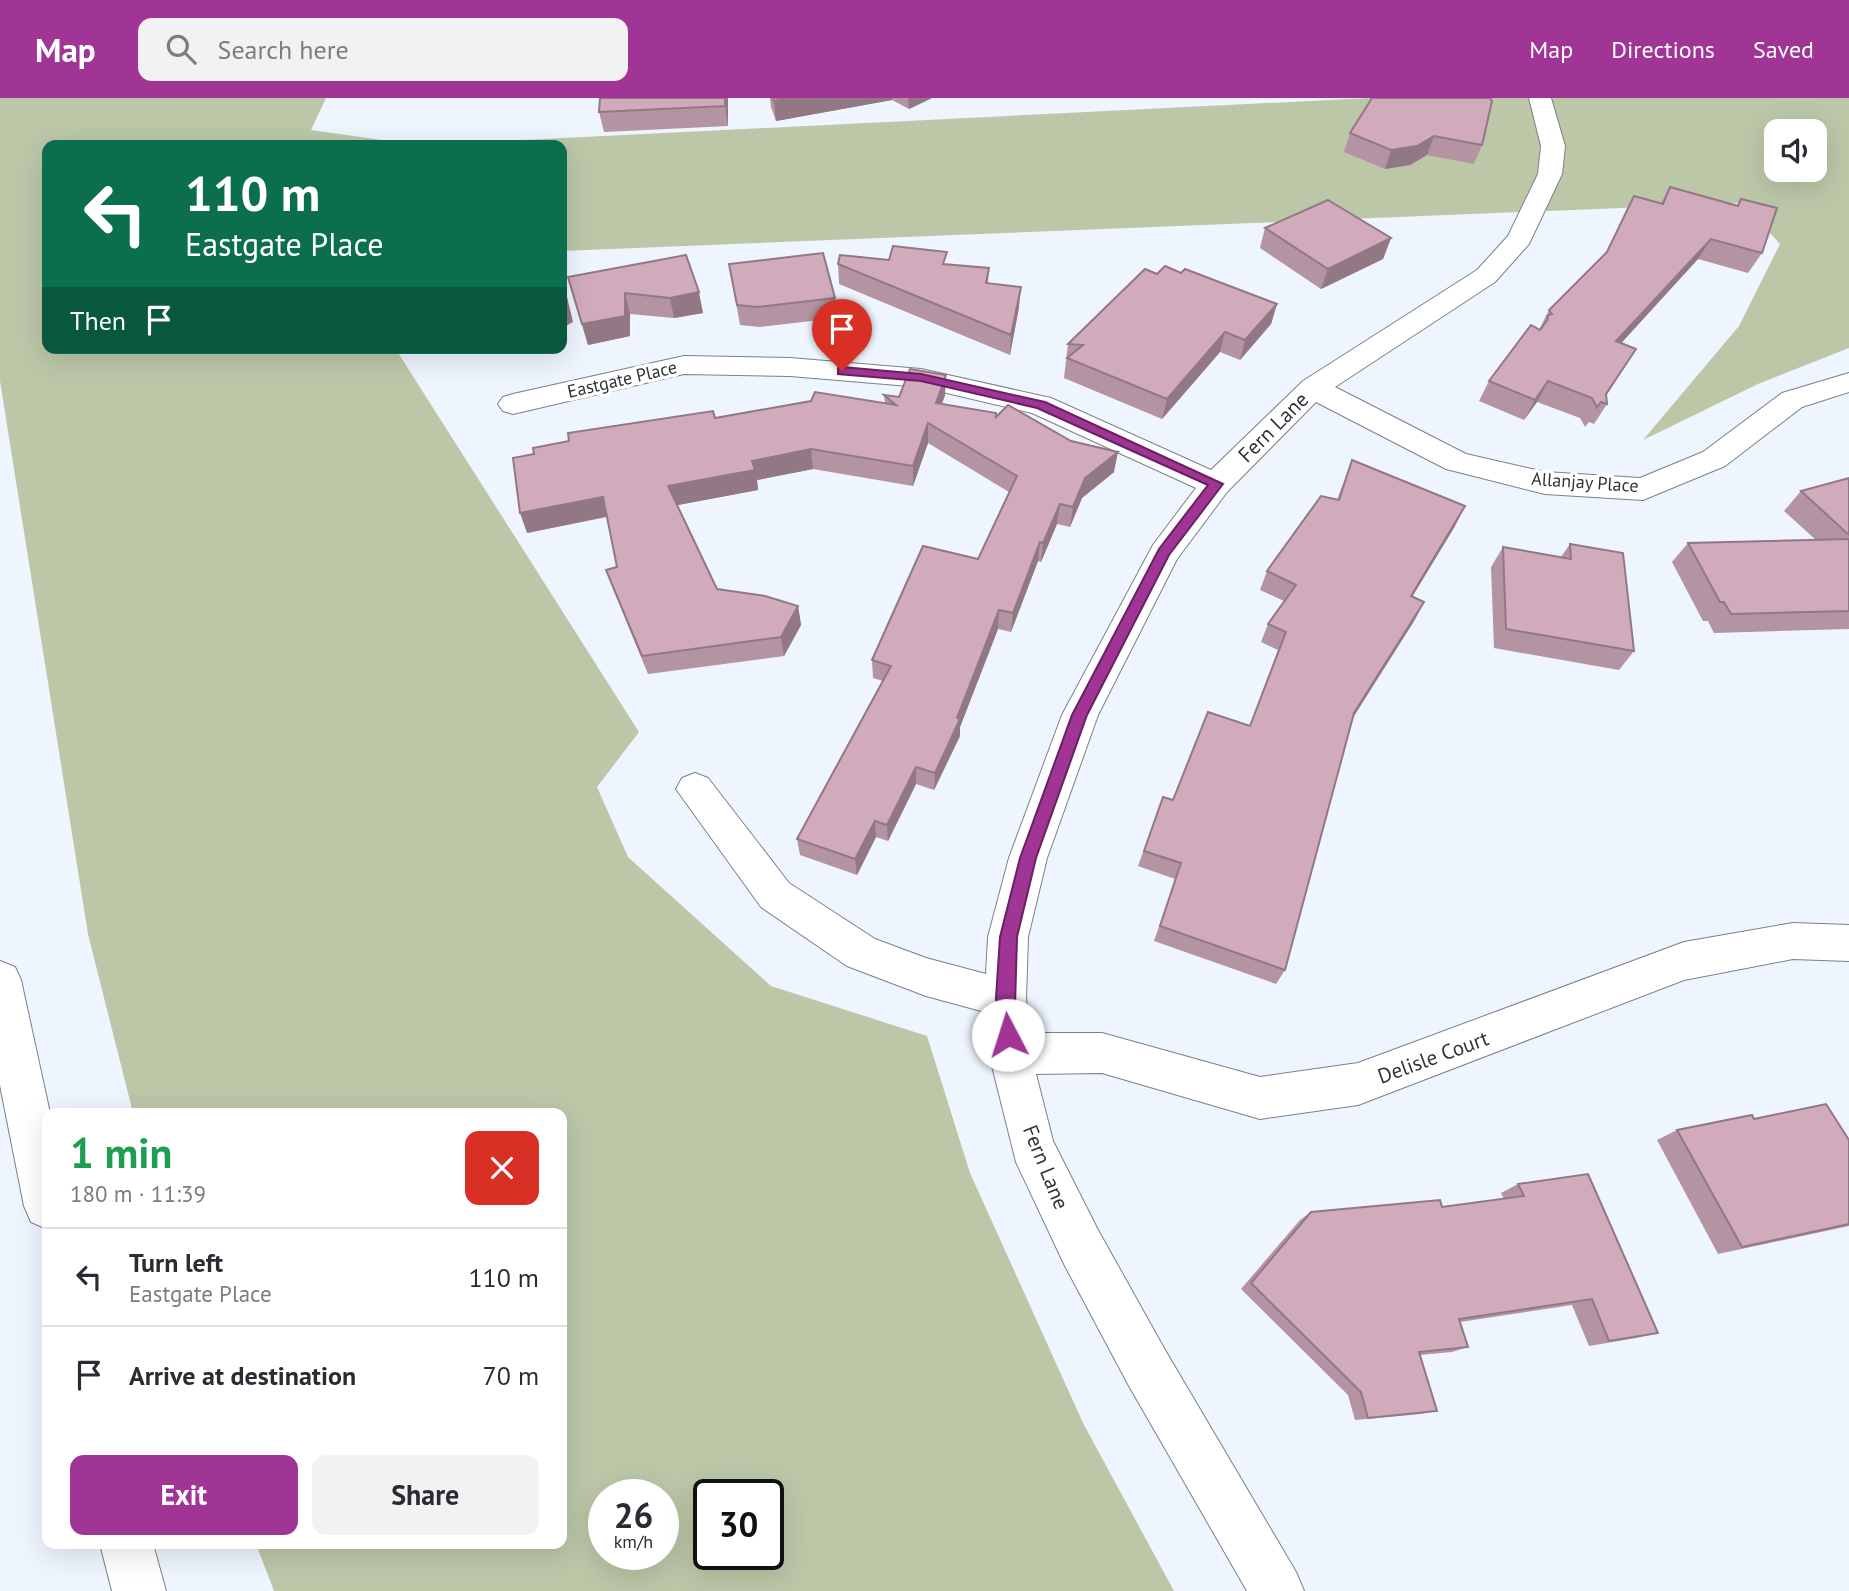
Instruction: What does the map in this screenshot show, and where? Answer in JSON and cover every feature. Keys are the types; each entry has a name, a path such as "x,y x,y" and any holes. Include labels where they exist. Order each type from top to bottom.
{"main road":[{"name":"Fern Lane","path":"1277,1591 1081,1247 1032,1146 1010,1054 1005,998 1008,937 1028,858 1080,715 1164,553 1216,484 1313,388 1486,276 1520,239 1550,174 1553,146 1540,98"},
{"name":"Eastgate Place","path":"513,404 684,365 790,367 921,377 1041,405 1216,484"},
{"name":"Allanjay Place","path":"1313,388 1457,461 1545,483 1643,489 1714,459 1792,400 1849,382"},
{"path":"695,789 775,895 807,917 861,953 926,977 1005,998"},
{"name":"Delisle Court","path":"1010,1054 1101,1053 1260,1098 1358,1084 1684,961 1793,941 1849,943"},
{"path":"0,980 42,1182"},
{"path":"128,1549 139,1591"}],"green space":[{"path":"0,98 326,98 311,130 382,140 42,140 42,354 399,354 639,732 597,787 628,857 771,986 927,1036 970,1173 1083,1423 1174,1591 274,1591 258,1549 567,1549 567,1108 132,1108 88,934 0,381"},
{"path":"1369,98 1849,98 1849,348 1758,384 1643,440 1739,326 1780,244 1743,203 567,251 567,140 525,140"}],"building":[{"path":"600,98 725,98 725,106 599,112"},
{"path":"1372,98 1490,98 1492,101 1482,145 1434,136 1417,146 1391,150 1350,133"},
{"path":"1670,187 1738,206 1741,199 1777,208 1762,253 1711,239 1616,341 1636,349 1606,394 1607,404 1601,402 1597,407 1592,398 1548,381 1535,400 1489,381 1531,325 1540,330 1548,319 1547,316 1552,314 1549,310 1607,252 1634,196 1663,204"},
{"path":"1328,200 1391,238 1328,269 1265,228"},
{"path":"893,246 947,252 943,264 989,268 986,283 1021,287 1011,335 838,264 840,255 889,260"},
{"path":"823,253 835,298 757,307 737,305 729,264"},
{"path":"686,255 699,292 670,298 625,293 625,316 582,324 568,277"},
{"path":"1165,266 1181,273 1185,269 1277,304 1245,340 1225,332 1167,399 1067,358 1083,345 1068,344 1145,269 1157,274"},
{"path":"910,369 946,375 936,403 996,413 996,417 1008,405 1071,441 1118,452 1085,478 1073,507 1060,504 1043,543 1040,542 1013,613 999,610 957,718 960,719 935,773 916,767 887,825 875,821 855,859 797,839 891,666 872,660 923,546 978,559 1017,476 928,423 913,466 811,449 752,461 755,470 668,486 717,589 765,596 798,606 781,637 642,656 606,570 617,567 603,497 520,513 513,458 534,454 533,448 569,441 568,433 713,411 715,418 811,401 815,392 896,405 884,395 899,397"},
{"path":"1352,460 1465,506 1411,596 1424,602 1354,713 1285,970 1160,926 1181,863 1144,851 1163,797 1173,800 1208,712 1250,726 1286,632 1268,624 1296,585 1267,571 1321,496 1339,500"},
{"path":"1849,478 1849,535 1801,491"},
{"path":"1849,539 1849,611 1731,614 1724,602 1720,602 1688,543"},
{"path":"1570,544 1623,553 1634,651 1506,629 1503,547 1571,559"},
{"path":"1826,1104 1849,1140 1849,1224 1742,1247 1677,1130 1752,1115 1754,1119"},
{"path":"1588,1174 1658,1333 1609,1341 1592,1299 1459,1319 1468,1347 1419,1352 1437,1411 1368,1418 1361,1392 1251,1283 1311,1212 1440,1200 1442,1207 1524,1196 1518,1184"}],"route":[{"path":"842,371 921,377 1041,405 1216,484 1164,553 1119,635 1080,715 1028,858 1008,937 1005,998 1008,1035"}]}
